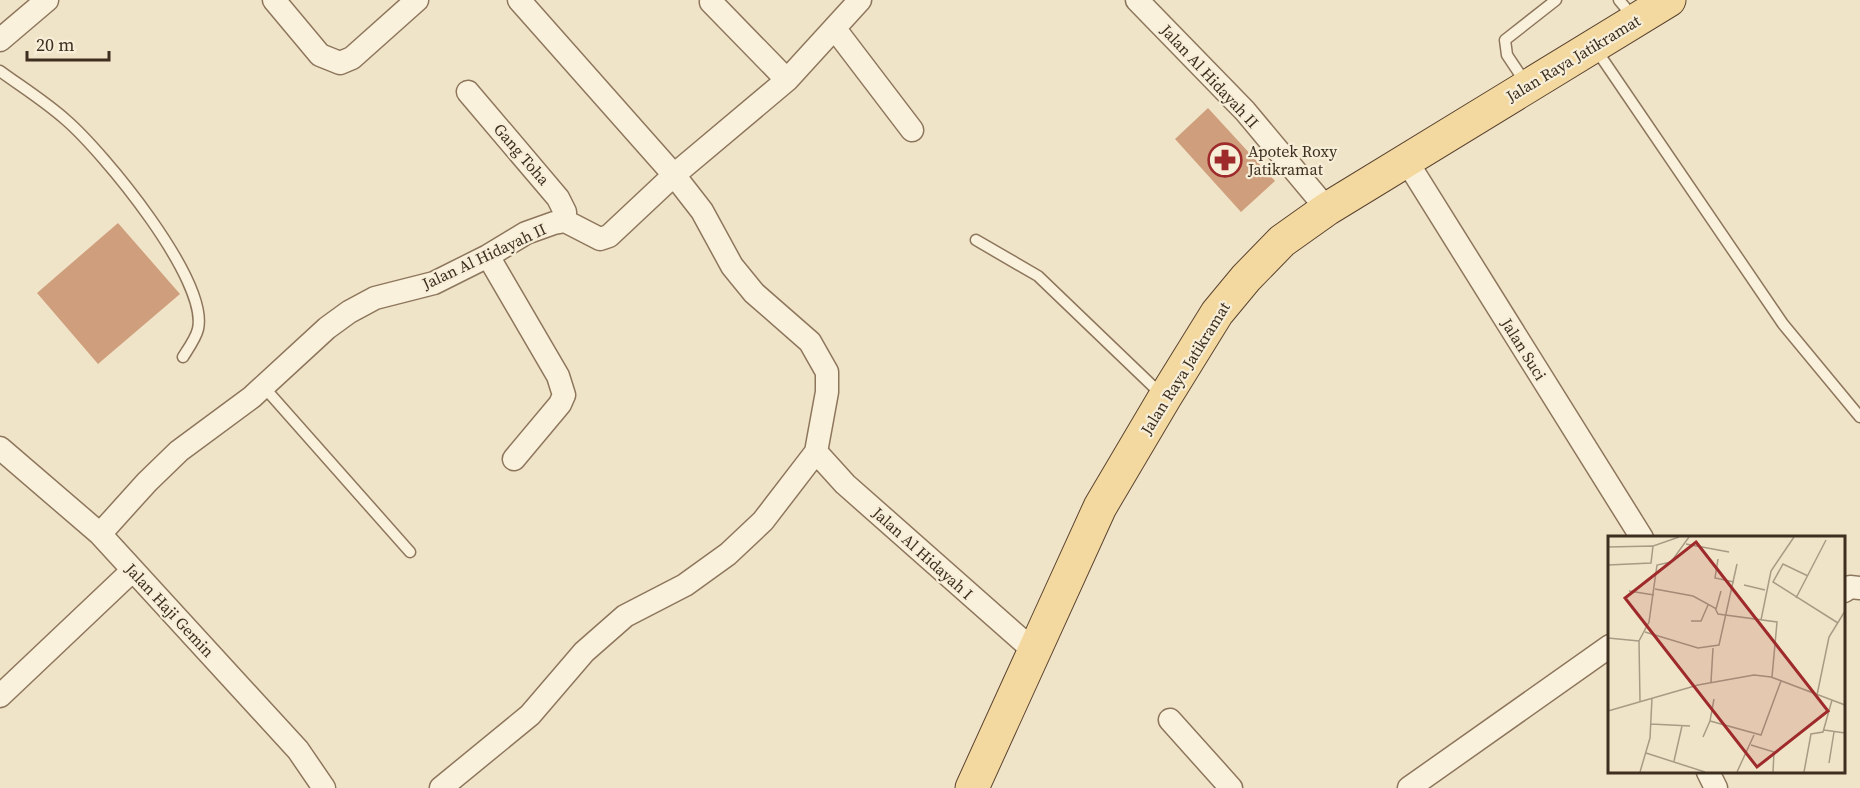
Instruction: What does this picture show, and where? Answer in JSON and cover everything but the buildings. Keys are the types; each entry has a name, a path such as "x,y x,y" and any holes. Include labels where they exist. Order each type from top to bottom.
{"main road":[{"name":"Jalan Raya Jatikramat","path":"972,788 1100,507 1217,313 1246,278 1282,241 1327,209 1594,45 1628,10 1669,0"}],"street":[{"path":"0,40 47,0"},
{"path":"274,0 320,55 340,63 352,58 417,0"},
{"path":"441,788 530,715 584,652 625,616 685,585 728,554 763,521 816,452 827,392 827,372 810,342 754,293 732,266 702,212 674,175 519,0"},
{"name":"Jalan Al Hidayah II","path":"100,534 147,482 179,451 264,386 327,328 349,312 375,298 434,283 488,256 526,233 565,221 591,237 600,239 609,236 674,175 787,80 860,0"},
{"name":"Jalan Al Hidayah II","path":"1137,0 1245,111 1327,209"},
{"path":"711,2 787,80"},
{"path":"835,29 912,130"},
{"name":"Gang Toha","path":"468,92 553,191 565,212 565,221"},
{"name":"Jalan Suci","path":"1406,160 1641,536"},
{"path":"488,256 558,376 564,395 560,404 514,459"},
{"name":"Jalan Haji Gemin","path":"0,448 100,534 298,750 324,788"},
{"name":"Jalan Al Hidayah I","path":"816,452 845,484 1034,651"},
{"path":"0,696 133,570"},
{"path":"1845,590 1850,587 1860,588"},
{"path":"1409,788 1608,647"},
{"path":"1170,720 1231,788"},
{"path":"1708,773 1716,788"}],"lane":[{"path":"1527,85 1507,55 1505,40 1556,0"},
{"path":"1594,45 1782,324 1860,417"},
{"path":"0,71 66,120 108,162 145,210 189,284 199,307 198,330 183,357"},
{"path":"976,240 1038,276 1165,397"},
{"path":"264,386 410,552"}],"place":[{"name":"Apotek Roxy Jatikramat","path":"1225,160"}]}
